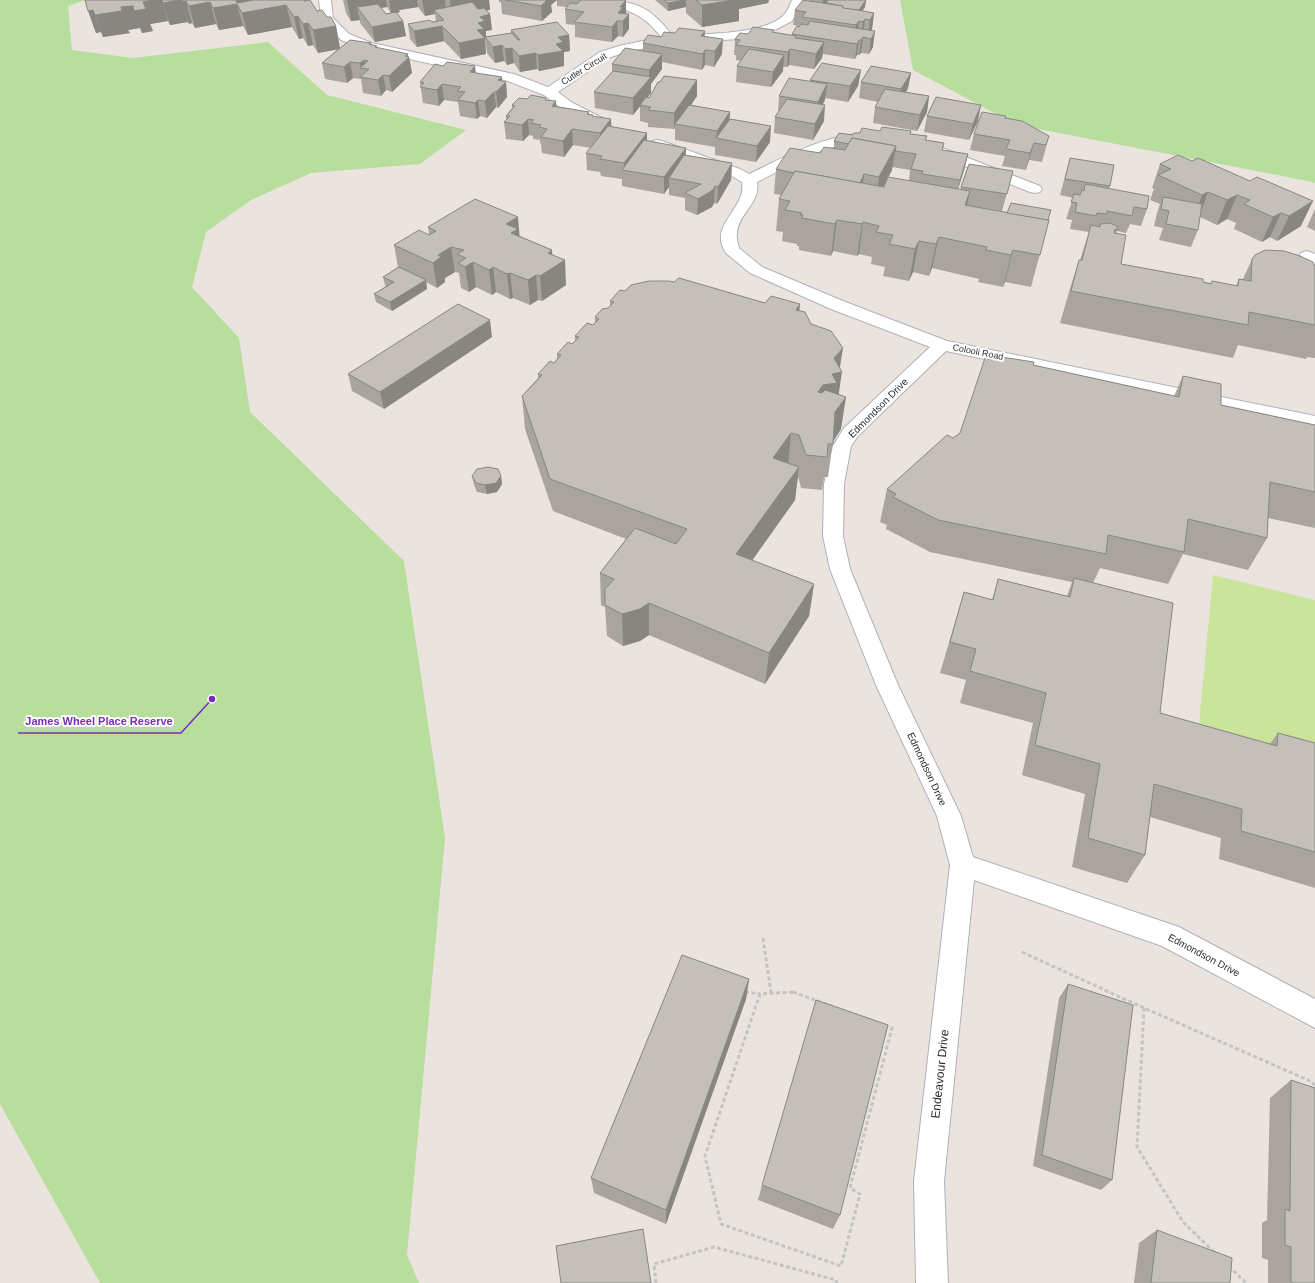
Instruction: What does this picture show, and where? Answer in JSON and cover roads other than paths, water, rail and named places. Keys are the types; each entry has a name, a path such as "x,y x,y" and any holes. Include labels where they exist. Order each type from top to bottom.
{"street":[{"name":"Cutler Circuit","path":"324,0 327,19 345,37 368,46 509,77 550,92 566,105 611,127"},
{"path":"602,0 642,12 658,25 669,39"},
{"name":"Cutler Circuit","path":"550,92 604,55 623,49 669,39 740,35 771,27 788,18 798,0"},
{"path":"648,140 735,172 749,180 807,152 843,139 880,136"},
{"path":"931,147 1035,189"},
{"name":"Colooli Road","path":"749,180 752,187 729,232 732,250 756,270 837,305 942,345 1315,422"},
{"name":"Edmondson Drive","path":"942,345 851,432 842,446 834,484 833,536 840,570 886,684 949,816 963,865 1170,936 1315,1014"},
{"name":"Endeavour Drive","path":"932,1283 929,1181 963,865"}],"place":[{"name":"James Wheel Place Reserve","path":"212,699"}]}
